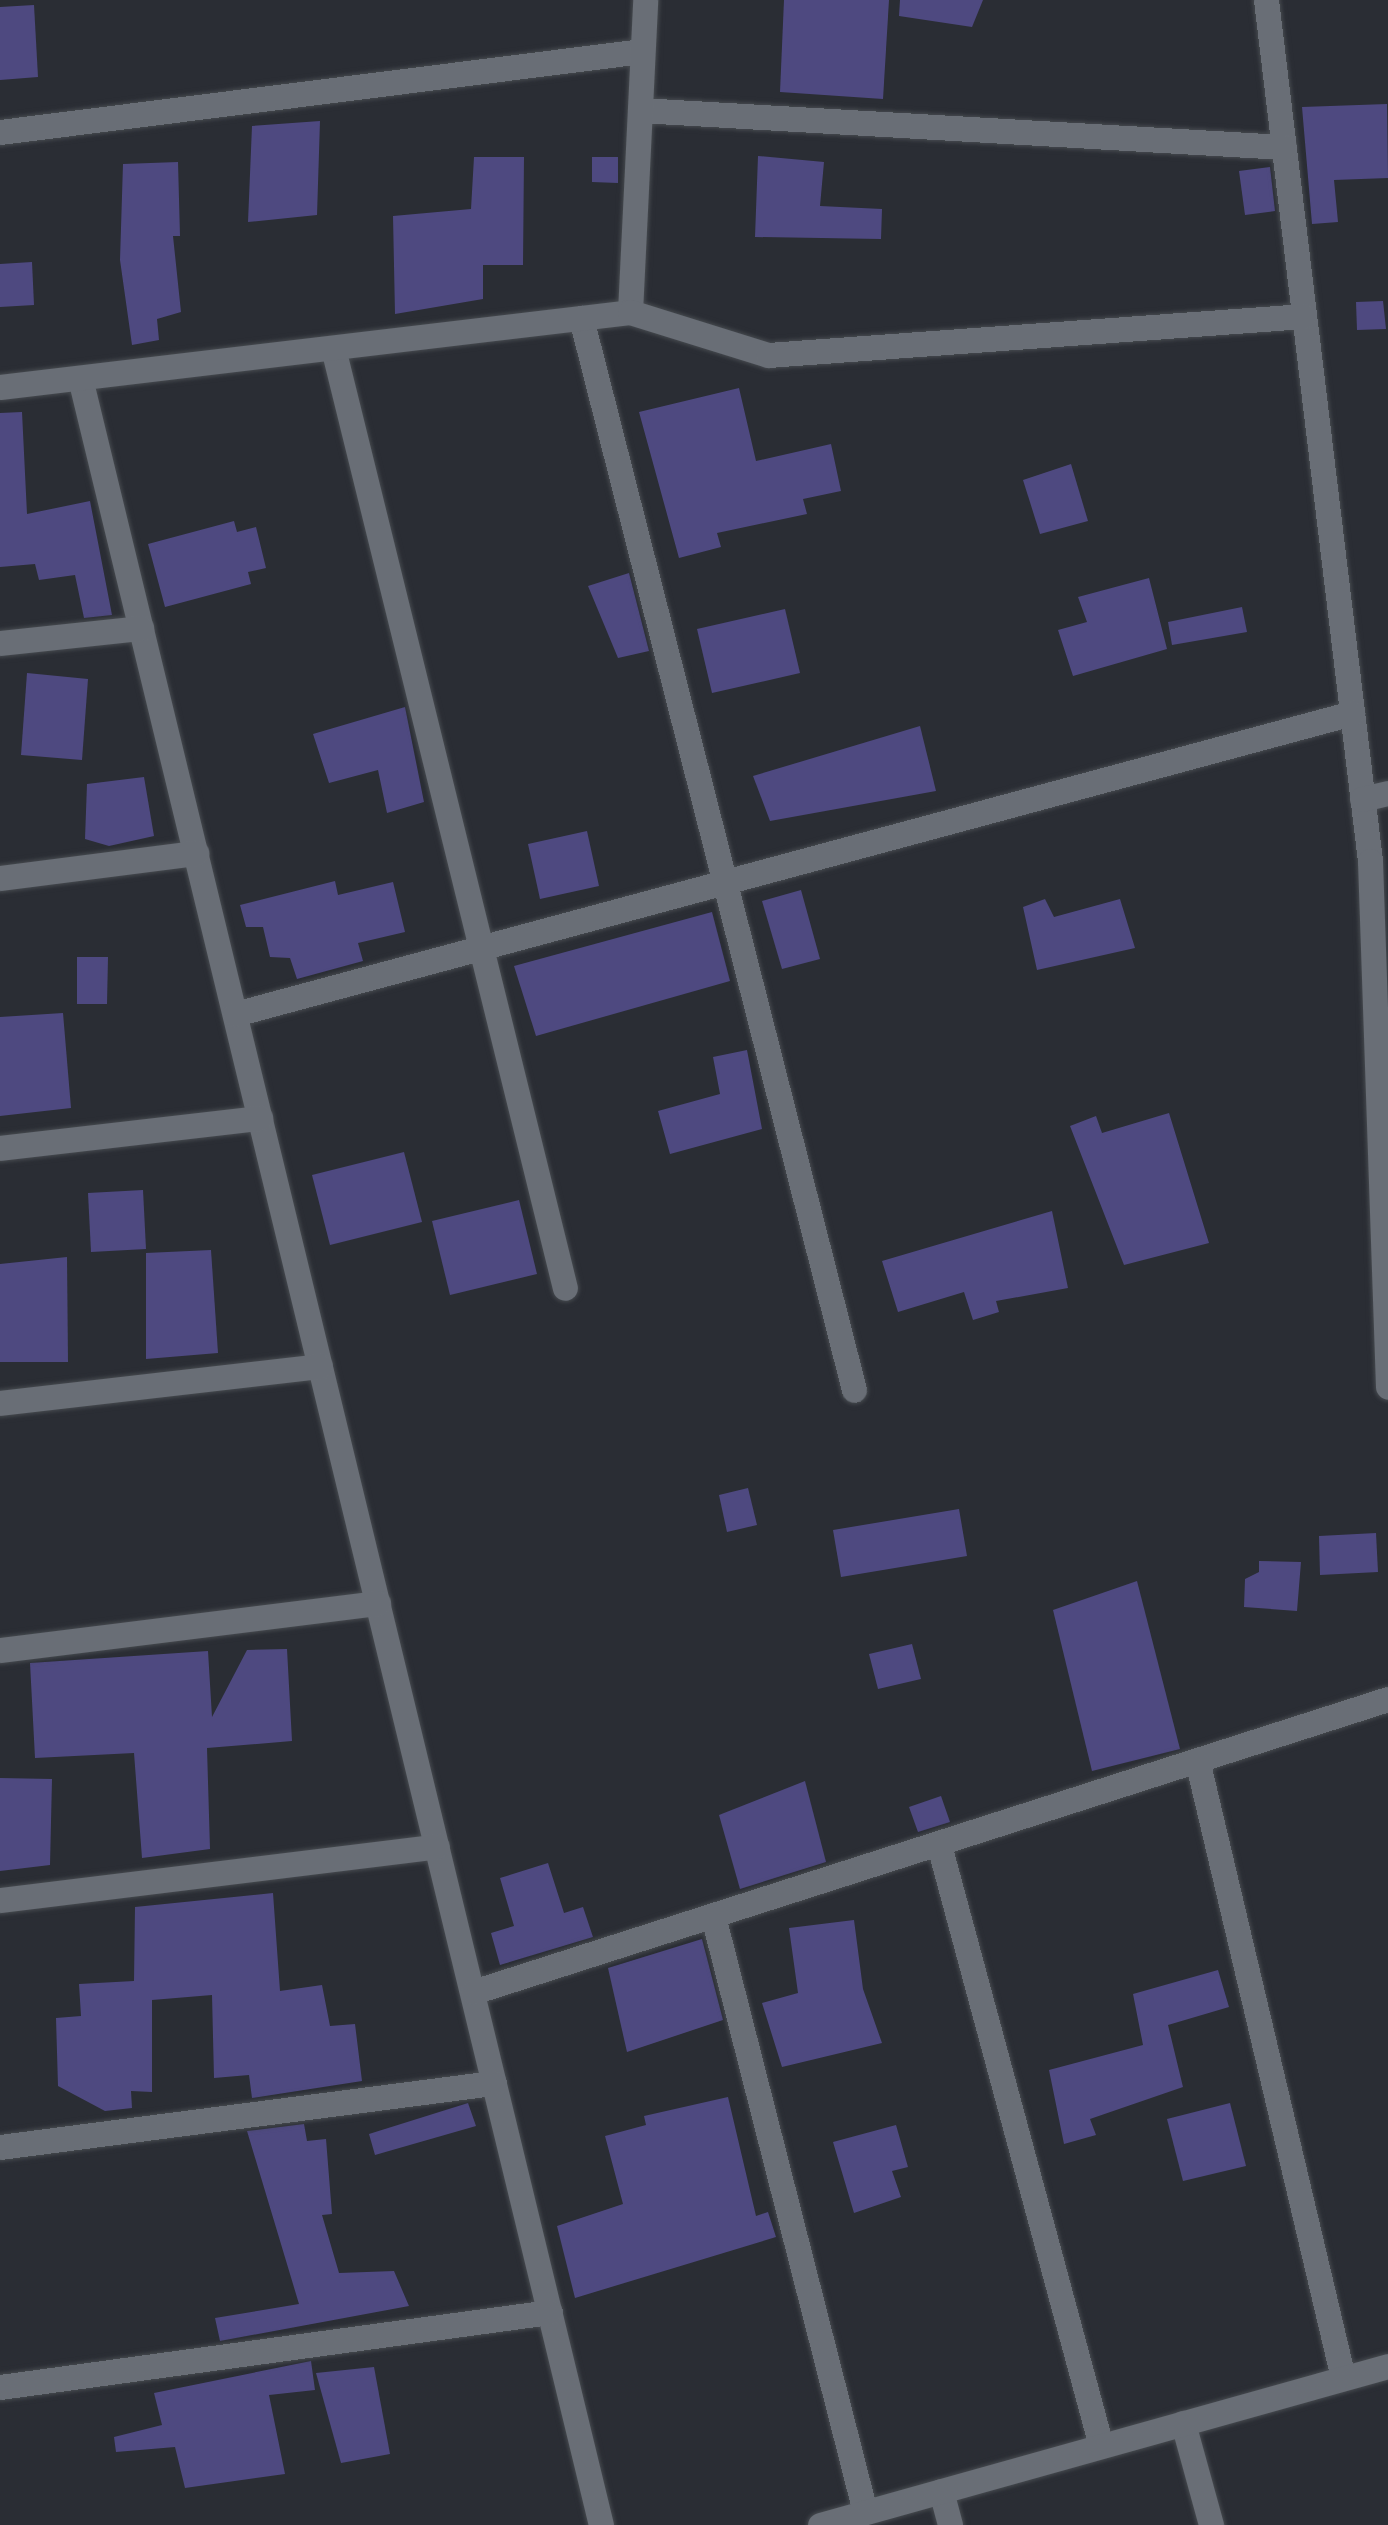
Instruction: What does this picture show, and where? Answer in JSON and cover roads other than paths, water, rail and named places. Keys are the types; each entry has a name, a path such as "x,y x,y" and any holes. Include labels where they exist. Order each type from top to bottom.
{"street":[{"path":"630,312 645,0"},
{"path":"1266,0 1362,800 1388,1387"},
{"path":"0,132 642,51"},
{"path":"640,110 1284,148"},
{"path":"0,387 630,312 768,355 1304,316"},
{"path":"581,318 854,1390"},
{"path":"333,348 565,1288"},
{"path":"80,378 602,2525"},
{"path":"0,643 141,628"},
{"path":"235,1014 1352,713"},
{"path":"1362,800 1388,793"},
{"path":"0,878 196,854"},
{"path":"0,1148 260,1118"},
{"path":"0,1403 320,1366"},
{"path":"0,1650 378,1603"},
{"path":"472,1992 1198,1764 1388,1699"},
{"path":"1198,1764 1343,2378"},
{"path":"939,1845 1101,2446"},
{"path":"0,1900 437,1846"},
{"path":"713,1916 866,2512"},
{"path":"0,2147 494,2083"},
{"path":"0,2388 550,2312"},
{"path":"820,2525 1388,2366"},
{"path":"1183,2423 1211,2525"},
{"path":"941,2491 950,2525"}]}
